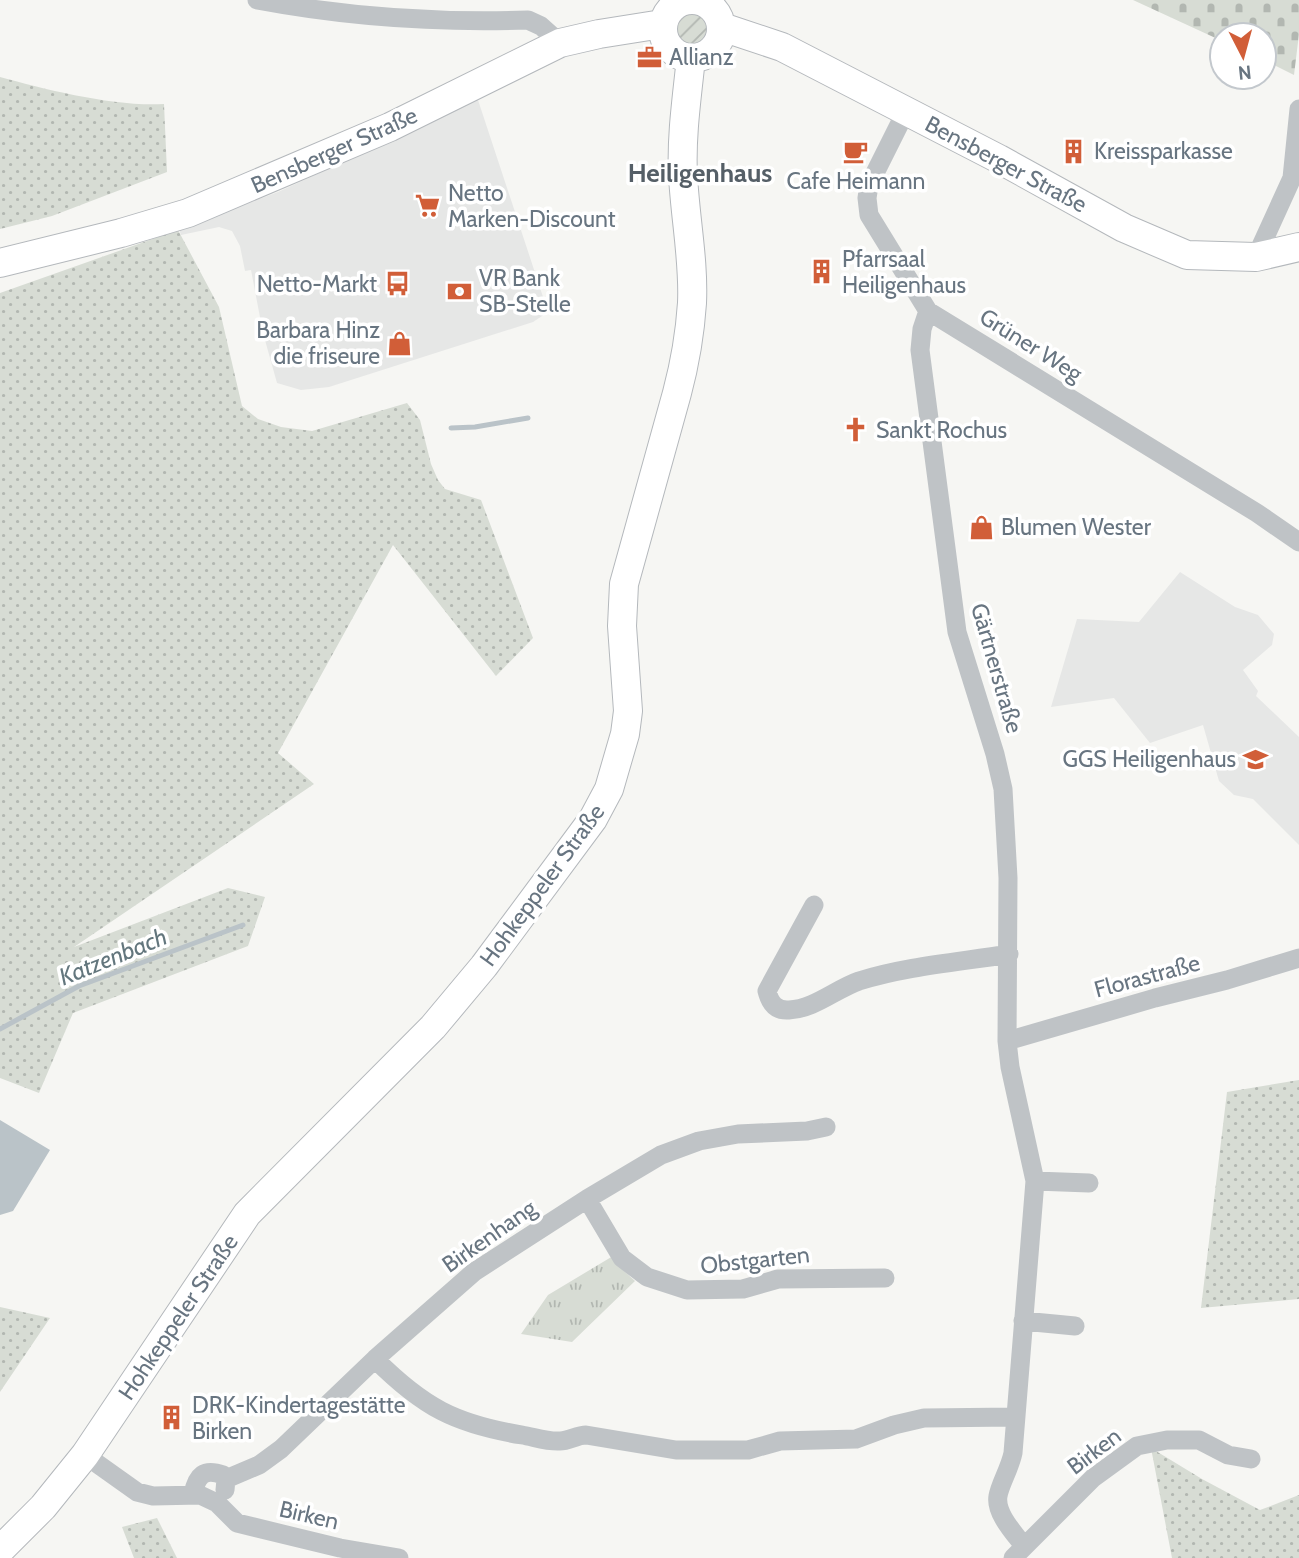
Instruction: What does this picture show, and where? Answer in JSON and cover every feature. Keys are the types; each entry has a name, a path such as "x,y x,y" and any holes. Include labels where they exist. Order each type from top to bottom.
{"street":[{"path":"257,0 314,11 363,16 528,20 541,26 560,43"},
{"path":"696,0 714,10 722,27 715,48 708,54 691,58 674,53 668,47 662,24 663,17 671,8 696,0"},
{"name":"Bensberger Straße","path":"0,262 121,233 188,213 390,127 560,43 662,24"},
{"name":"Bensberger Straße","path":"722,27 782,47 1124,228 1187,255 1256,257 1299,247"},
{"name":"Hohkeppeler Straße","path":"0,1550 43,1507 85,1455 247,1214 433,1027 484,965 593,820 610,789 625,734 628,711 622,626 624,584 677,393 690,323 691,260 683,173 691,58"},
{"path":"1256,257 1292,178 1299,109"},
{"name":"Grüner Weg","path":"905,111 869,185 867,198 869,215 928,311 1257,513 1299,542"},
{"name":"Gärtnerstraße","path":"928,311 922,329 920,350 957,632 995,754 1003,789 1008,878 1007,1041"},
{"path":"814,905 767,991 776,1008 787,1011 801,1008 856,982 881,975 1009,954"},
{"name":"Florastraße","path":"1007,1041 1155,998 1227,981 1299,958"},
{"name":"Birken","path":"1007,1041 1010,1067 1035,1181 1013,1453 1009,1471 998,1495 998,1503 1018,1552 1093,1478 1115,1460 1138,1447 1167,1440 1199,1440 1228,1455 1251,1459"},
{"name":"Birkenhang","path":"226,1479 259,1465 281,1449 375,1359 474,1272 661,1155 699,1141 738,1134 826,1128"},
{"path":"1035,1181 1088,1183"},
{"name":"Obstgarten","path":"587,1199 622,1258 647,1277 687,1290 743,1289 778,1279 885,1278"},
{"path":"1023,1321 1075,1326"},
{"path":"375,1359 402,1386 435,1409 461,1421 491,1430 559,1441 576,1435 586,1435 676,1450 748,1450 780,1441 856,1439 894,1425 924,1418 1014,1417"},
{"name":"Birken","path":"85,1455 137,1492 153,1496 193,1494 217,1503 237,1523 340,1548 399,1558"},
{"path":"193,1494 202,1473 217,1472 226,1479 225,1489 217,1503"}],"shaded area":[{"path":"478,100 548,312 533,322 329,387 301,390 277,383 263,333 251,270 245,271 240,246 232,231 219,227 181,235 179,229 278,192"},
{"path":"1180,572 1235,607 1258,615 1274,634 1272,645 1243,670 1258,691 1256,696 1299,737 1299,845 1253,799 1234,795 1219,781 1203,725 1150,743 1114,698 1051,707 1077,619 1139,622"},
{"path":"0,1120 50,1150 13,1211 0,1215"}],"green space":[{"path":"1133,0 1299,0 1299,34 1294,75 1278,67 1278,21 1208,21 1208,35"},
{"path":"693,9 706,15 712,28 706,41 693,47 680,41 674,28 680,15"},
{"path":"0,77 103,100 164,104 167,172 52,216 0,229"},
{"path":"178,230 219,307 242,406 258,419 281,427 312,431 407,403 420,420 431,464 438,480 445,489 481,500 533,638 496,676 393,545 278,753 314,784 74,947 228,888 265,897 248,946 73,1013 39,1093 0,1078 0,293"},
{"path":"1299,1080 1299,1299 1201,1308 1227,1092"},
{"path":"613,1256 635,1281 572,1342 521,1334 548,1295"},
{"path":"0,1307 50,1318 0,1392"},
{"path":"1151,1448 1260,1510 1299,1495 1299,1558 1172,1558"},
{"path":"157,1518 177,1558 134,1558 122,1527"}],"waterway":[{"path":"451,428 528,418"},
{"name":"Katzenbach","path":"0,1029 79,986 243,925"}],"place":[{"name":"Allianz","path":"649,57"},
{"name":"Cafe Heimann","path":"856,151"},
{"name":"Kreissparkasse","path":"1074,151"},
{"name":"Netto Marken-Discount","path":"428,206"},
{"name":"Pfarrsaal Heiligenhaus","path":"822,272"},
{"name":"Netto-Markt","path":"397,284"},
{"name":"VR Bank SB-Stelle","path":"459,291"},
{"name":"Barbara Hinz die friseure","path":"400,343"},
{"name":"Sankt Rochus","path":"856,430"},
{"name":"Blumen Wester","path":"981,527"},
{"name":"GGS Heiligenhaus","path":"1256,759"},
{"name":"DRK-Kindertagestätte Birken","path":"172,1418"}],"district":[{"name":"Heiligenhaus","path":"700,173"}]}
